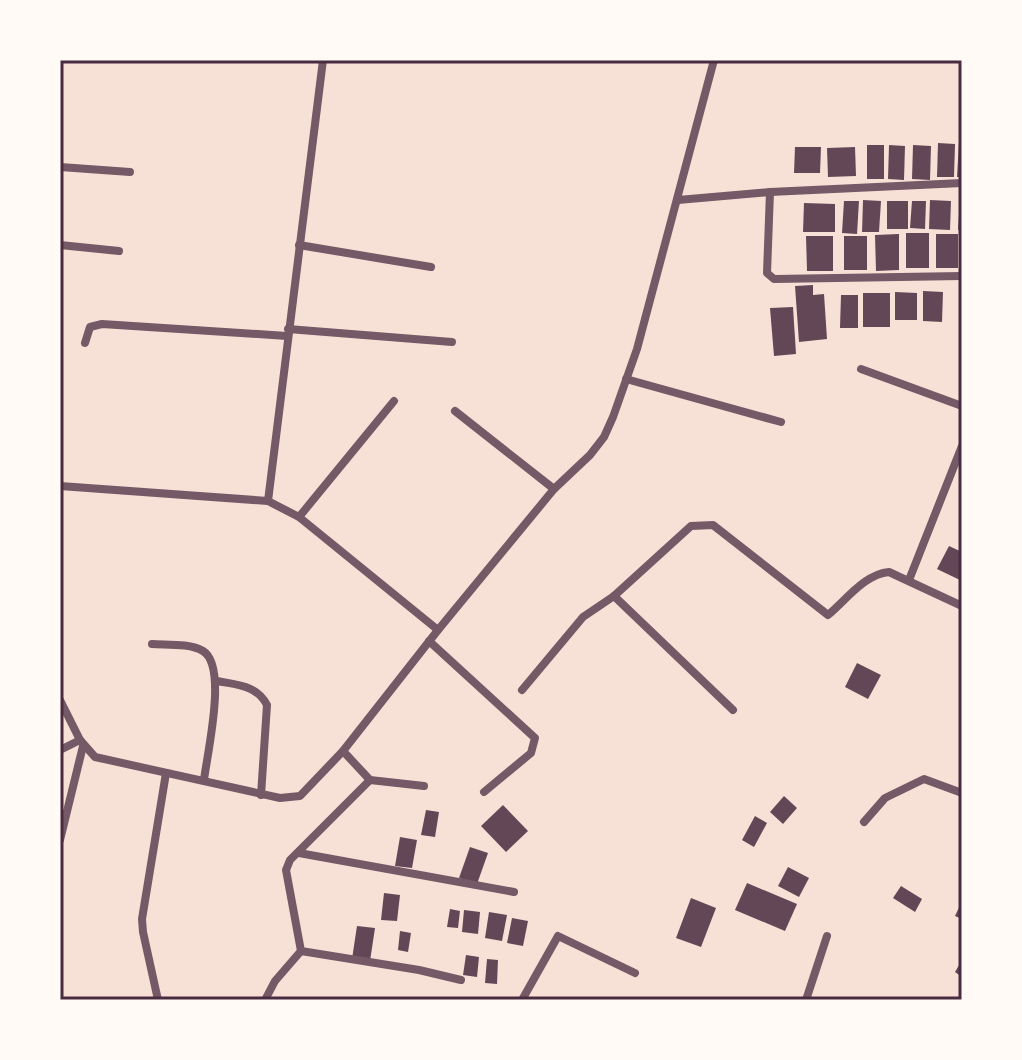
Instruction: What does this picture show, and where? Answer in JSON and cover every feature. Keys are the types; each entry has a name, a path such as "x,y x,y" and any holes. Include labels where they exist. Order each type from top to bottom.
{"street":[{"path":"268,501 323,60"},
{"path":"60,700 82,743 95,757 261,795 280,798 300,796 343,751 554,489 604,437 626,379 678,200 714,60"},
{"path":"60,167 130,172"},
{"path":"678,200 770,192 962,183"},
{"path":"770,192 767,273 774,279 962,276"},
{"path":"60,245 119,251"},
{"path":"299,245 431,267"},
{"path":"85,343 90,327 102,324 452,342"},
{"path":"861,369 962,406"},
{"path":"626,379 781,422"},
{"path":"299,517 394,401"},
{"path":"455,411 554,489"},
{"path":"909,580 961,451"},
{"path":"60,486 268,501 299,517 438,630"},
{"path":"522,690 583,617 614,596 691,526 713,525 828,615 879,573 889,572 962,606"},
{"path":"614,596 733,710"},
{"path":"429,641 535,738 531,753 484,792"},
{"path":"152,644 198,648 207,653 217,681 204,780"},
{"path":"217,681 253,688 267,705 261,795"},
{"path":"60,750 82,743"},
{"path":"60,840 64,811 82,743"},
{"path":"343,751 370,780 424,786"},
{"path":"158,1000 142,919 166,773"},
{"path":"864,822 885,798 924,779 962,793"},
{"path":"301,951 286,870 290,860 370,780"},
{"path":"299,853 514,892"},
{"path":"522,1000 558,936 635,973"},
{"path":"806,1000 827,936"},
{"path":"301,951 461,980"},
{"path":"265,1000 275,981 301,951"}],"building":[{"path":"938,143 955,144 954,177 937,177"},
{"path":"959,143 962,143 962,177 957,177"},
{"path":"867,145 884,145 884,179 867,179"},
{"path":"889,145 905,146 904,180 888,179"},
{"path":"913,145 931,146 930,180 912,179"},
{"path":"795,147 821,147 820,173 794,173"},
{"path":"855,147 856,176 828,177 827,148"},
{"path":"960,199 962,230 958,230"},
{"path":"863,200 881,201 879,232 862,232"},
{"path":"930,200 951,201 950,230 929,229"},
{"path":"844,201 859,201 857,234 842,233"},
{"path":"887,201 908,201 908,229 887,229"},
{"path":"912,201 926,201 925,229 910,228"},
{"path":"804,203 835,204 835,232 803,232"},
{"path":"906,233 929,233 929,268 906,268"},
{"path":"899,234 899,270 876,271 875,235"},
{"path":"936,234 958,234 958,268 936,268"},
{"path":"806,236 833,236 833,271 807,271"},
{"path":"844,236 867,236 867,270 844,270"},
{"path":"813,285 813,295 824,294 827,339 799,342 795,286"},
{"path":"923,291 943,292 942,322 923,321"},
{"path":"895,292 917,293 917,320 895,320"},
{"path":"863,293 890,293 890,327 863,327"},
{"path":"841,295 858,295 858,328 840,328"},
{"path":"793,307 796,354 774,356 770,308"},
{"path":"949,546 962,552 962,581 937,569"},
{"path":"857,663 881,675 868,699 845,687"},
{"path":"784,796 797,808 783,824 770,812"},
{"path":"503,805 528,831 506,852 481,826"},
{"path":"426,810 439,812 435,837 421,835"},
{"path":"755,816 767,823 754,847 742,840"},
{"path":"400,837 417,840 412,868 395,866"},
{"path":"470,847 488,853 477,884 459,878"},
{"path":"788,867 809,878 799,897 778,886"},
{"path":"747,883 797,904 785,931 735,910"},
{"path":"901,886 922,899 915,912 893,898"},
{"path":"384,893 400,895 397,921 381,920"},
{"path":"691,898 716,908 701,947 676,938"},
{"path":"962,901 962,919 955,916"},
{"path":"450,909 460,911 458,928 447,927"},
{"path":"464,910 480,912 478,934 462,932"},
{"path":"489,912 507,915 502,941 485,938"},
{"path":"512,918 528,921 523,946 507,943"},
{"path":"357,926 375,928 370,961 352,959"},
{"path":"400,931 411,933 408,952 398,950"},
{"path":"466,955 479,957 477,977 463,975"},
{"path":"487,959 498,960 497,984 485,983"},
{"path":"962,960 962,977 955,972"}]}
